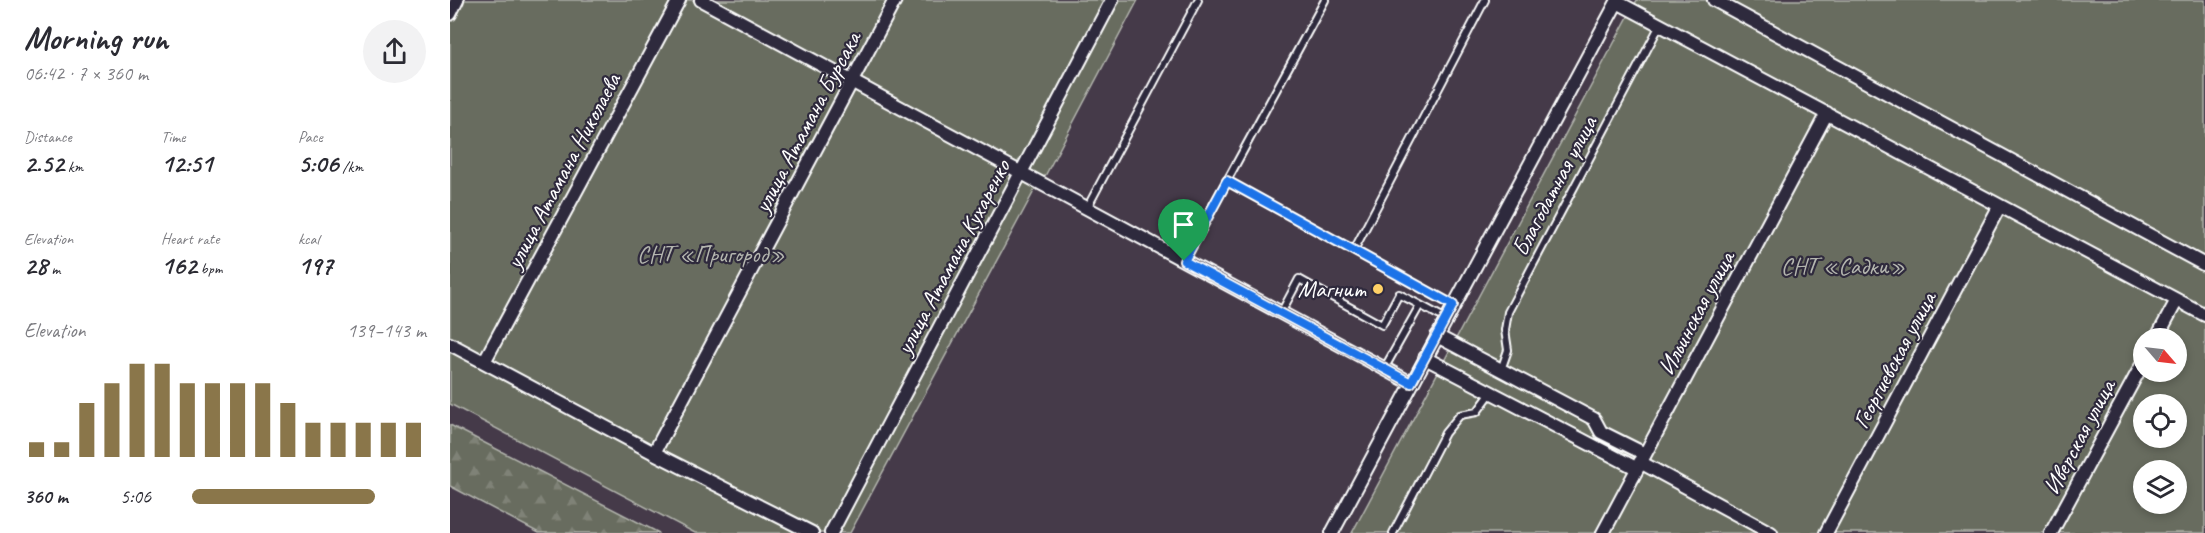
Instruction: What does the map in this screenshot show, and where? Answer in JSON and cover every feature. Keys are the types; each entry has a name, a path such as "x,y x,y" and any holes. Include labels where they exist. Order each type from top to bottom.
{"street":[{"path":"450,14 457,0"},
{"name":"улица Атамана Николаева","path":"484,362 679,0"},
{"path":"700,0 1411,383"},
{"name":"улица Атамана Бурсака","path":"654,453 895,0"},
{"name":"улица Атамана Кухаренко","path":"831,533 1112,0"},
{"path":"1714,0 2205,265"},
{"path":"1332,533 1617,1 2205,315"},
{"name":"Ильинская улица","path":"1603,533 1827,113"},
{"name":"Георгиевская улица","path":"1826,533 1999,207"},
{"path":"2162,328 2176,301"},
{"path":"1437,336 1594,419 1601,432 1640,462"},
{"path":"450,344 654,453 812,533"},
{"path":"1425,358 1491,393 1640,462 1771,533"},
{"name":"Иверская улица","path":"2051,533 2133,382"}],"lane":[{"path":"1087,208 1198,0"},
{"path":"1184,261 1325,0"},
{"path":"1354,250 1485,0"},
{"name":"Благодатная улица","path":"1501,370 1508,350 1505,330 1508,312 1660,25"},
{"path":"1227,181 1453,305"},
{"path":"1281,313 1299,279 1382,325 1399,294 1446,319"},
{"path":"1384,369 1420,305"},
{"path":"1393,533 1445,433 1460,415 1477,412 1491,393"}],"green space":[{"name":"СНТ «Пригород»","path":"450,0 1138,0 1045,176 1039,182 850,533 695,533 450,404"},
{"name":"СНТ «Садки»","path":"1637,0 2205,0 2205,533 1352,533"},
{"path":"450,425 659,533 539,533 450,486"}],"place":[{"name":"Магнит","path":"1378,289"}],"route":[{"path":"1227,181 1453,305 1411,383 1184,261 1227,181"}]}
